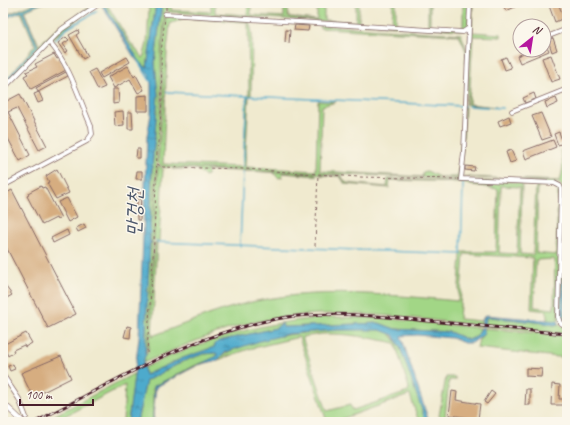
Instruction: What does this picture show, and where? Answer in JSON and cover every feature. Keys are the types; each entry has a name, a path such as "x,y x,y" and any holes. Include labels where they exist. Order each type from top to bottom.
{"street":[{"path":"3,89 62,29 100,3"},
{"path":"470,3 464,151 461,179 554,183 560,186 562,189 558,317 560,323 567,326"},
{"path":"165,14 463,32 469,28"},
{"path":"552,35 567,29"},
{"path":"3,186 86,141 92,134 70,75 60,54 50,42"},
{"path":"512,111 567,89"},
{"path":"3,375 19,399 26,417"},
{"path":"3,403 23,422"}],"path":[{"path":"147,353 157,164 162,103 161,54 166,3"},
{"path":"157,164 163,168 318,173 359,177 461,179"},
{"path":"315,246 318,173"}],"green space":[{"path":"39,3 23,10 3,16"},
{"path":"43,3 24,11 39,45 60,26 90,7 89,3 92,6 91,3 97,3 43,46 3,87 3,85 38,46 23,10"},
{"path":"103,3 106,3 130,42 143,58 147,43 149,9 144,3 156,3 147,68 140,62"},
{"path":"162,3 166,3 161,53 161,103 157,152 149,334 145,354 150,243 152,243 150,241 152,170 158,95 155,63"},
{"path":"167,3 172,3 171,10 211,12 211,3 215,3 215,13 247,15 248,3 251,3 251,15 284,17 284,3 288,3 288,17 317,20 317,3 324,3 324,20 356,22 356,3 359,3 359,23 392,25 393,3 396,3 396,25 428,27 428,3 430,3 430,27 463,28 463,3 469,3 468,27 463,30 168,12"},
{"path":"472,3 472,32 501,34 501,37 473,36 469,104 496,107 467,105"},
{"path":"22,11 37,46 3,84 35,45 21,12 3,19"},
{"path":"167,16 249,20 252,33 251,96 249,96 248,22 184,18 170,24 167,51 163,164 243,167 247,97 249,97 245,167 316,171 318,101 336,102 322,106 320,171 422,177 423,172 427,171 439,177 458,177 465,107 460,179 163,167 158,163 163,97 162,54"},
{"path":"320,25 461,34 467,51 465,105 466,51 459,35 320,28"},
{"path":"567,148 562,322 559,317 563,189 561,185 557,182 463,177 559,181 562,174 562,158 560,151"},
{"path":"158,165 163,169 159,241 155,241 154,238"},
{"path":"178,168 261,172 208,170 207,175 205,176 196,169 172,169"},
{"path":"273,172 315,174 317,176 283,173 282,177 278,178"},
{"path":"319,175 342,176 343,180 347,183 387,187 388,179 554,183 560,188 558,321 547,321 547,311 531,309 533,258 464,254 459,319 481,321 482,326 362,314 302,315 242,325 180,347 143,363 145,356 148,353 155,243 157,243 152,336 226,309 254,301 283,297 341,293 458,301 462,252 496,252 498,189 466,184 463,182 390,180 389,188 345,184 340,176","holes":["522,184 536,185 533,255 520,254","538,185 553,185 558,190 556,255 536,253","501,186 520,187 517,254 499,253","536,260 555,260 554,309 534,307"]},
{"path":"567,247 567,325 562,322 564,314"},
{"path":"330,317 381,318 481,328 476,337 468,340 450,332 395,329 379,323 283,327 282,323 276,328 219,341 215,347 183,358 145,375 143,368 211,340 280,323"},
{"path":"490,317 554,325 558,324 567,328 567,334 485,326 486,318"},
{"path":"484,328 567,336 567,358 477,348 479,339 484,334"},
{"path":"375,329 385,331 392,336 399,345 405,358 426,422 419,422 409,395 333,422 317,422 326,419 299,337 249,349 218,360 228,352 257,341 291,334 336,330","holes":["322,334 358,336 395,343 409,388 408,392 353,410 350,405 327,411 302,337"]},
{"path":"216,353 217,356 214,359 196,365 156,385 153,388 153,422 137,422 146,381 184,361 203,354"},
{"path":"135,373 128,422 123,422 125,385 53,422 42,422"},
{"path":"446,377 455,377 455,380 449,380 445,417 479,420 480,422 448,422 439,416"}],"water":[{"path":"103,3 140,62 147,68 156,3 162,3 155,63 158,95 152,170 150,241 152,242 150,243 145,354 147,354 143,363 145,375 183,358 214,347 219,341 276,328 282,323 283,327 286,327 379,323 395,329 450,332 468,340 476,337 481,328 484,328 484,334 472,343 464,343 452,338 417,335 401,336 429,422 426,422 400,347 393,335 380,330 336,330 288,334 260,341 226,352 218,360 198,365 217,356 216,353 203,354 184,361 146,381 137,422 128,422 139,338 147,136 151,114 151,84 149,75 134,57 101,4"},
{"path":"567,153 564,314 562,322 561,320"},
{"path":"485,315 558,321 558,324 554,325 490,317 486,318 485,326 482,326 482,320"},
{"path":"197,366 156,387 153,414 154,386"}],"building":[{"path":"502,3 513,3 515,7 506,11"},
{"path":"548,3 558,3 564,18 555,22"},
{"path":"295,25 309,26 308,31 294,30"},
{"path":"78,30 79,33 76,35 88,56 83,59 69,35"},
{"path":"286,30 290,30 289,43 285,42"},
{"path":"66,37 69,40 63,44 68,51 65,53 58,43"},
{"path":"552,38 557,50 552,52"},
{"path":"54,54 57,59 59,58 66,70 31,89 24,76 28,74 26,72 37,67 35,64"},
{"path":"127,57 130,62 102,78 99,73"},
{"path":"506,57 511,68 505,70 501,59"},
{"path":"518,58 532,58 520,63"},
{"path":"542,58 552,58 560,79 551,82"},
{"path":"128,66 134,77 136,75 144,90 138,93 130,79 114,88 108,77"},
{"path":"95,69 105,87 98,90 89,72"},
{"path":"66,72 68,76 38,92 36,88"},
{"path":"113,89 118,89 119,103 113,104"},
{"path":"39,92 43,101 38,103 34,94"},
{"path":"534,93 536,99 525,103 523,98"},
{"path":"20,94 47,146 39,150 17,108 8,112 30,155 20,161 3,129 3,103"},
{"path":"148,95 148,111 137,111 137,96"},
{"path":"556,98 558,103 547,108 545,102"},
{"path":"123,111 124,125 115,126 114,112"},
{"path":"128,112 132,112 133,129 128,129"},
{"path":"541,113 551,137 542,140 532,116"},
{"path":"509,116 511,122 500,126 498,121"},
{"path":"559,132 563,143 558,145 554,134"},
{"path":"553,140 556,147 526,159 523,151"},
{"path":"137,149 140,149 140,158 136,158"},
{"path":"511,150 516,161 510,163 506,152"},
{"path":"465,166 475,167 474,171 465,170"},
{"path":"57,169 69,193 56,199 47,183 49,182 46,176"},
{"path":"137,171 142,171 142,179 136,179"},
{"path":"41,186 42,188 45,187 61,218 57,220 56,218 42,225 27,196 29,195 28,193"},
{"path":"12,190 76,314 48,328 3,241 3,195"},
{"path":"137,192 141,192 140,220 137,220"},
{"path":"67,198 77,217 68,222 58,202"},
{"path":"84,224 86,228 78,232 76,228"},
{"path":"67,230 69,235 53,243 51,238"},
{"path":"3,283 12,295 3,300"},
{"path":"127,326 131,327 130,338 124,337"},
{"path":"26,333 32,343 25,347 24,345 13,350 14,352 8,356 3,345"},
{"path":"61,356 71,378 33,397 21,373"},
{"path":"13,364 15,369 10,371 8,366"},
{"path":"526,368 542,369 541,377 526,376"},
{"path":"552,384 560,385 559,399 565,399 565,396 567,396 567,408 565,408 565,405 551,405"},
{"path":"526,389 530,389 530,405 525,405"},
{"path":"452,391 457,392 456,400 480,404 478,419 449,415"},
{"path":"491,391 495,394 487,404 484,402"}],"waterway":[{"path":"3,18 40,3"},
{"path":"3,84 37,46 22,10"},
{"path":"55,40 66,29 97,11"},
{"path":"138,61 151,82"},
{"path":"167,92 247,96"},
{"path":"243,167 247,96 464,106"},
{"path":"468,106 503,108"},
{"path":"240,246 243,172"},
{"path":"156,242 461,254 463,183"},
{"path":"424,415 426,422"}],"railway":[{"path":"35,422 122,376 182,348 212,336 244,326 276,319 295,316 333,314 391,317 567,334"}],"water label":[{"name":"만겅천","path":"134,212"}]}
